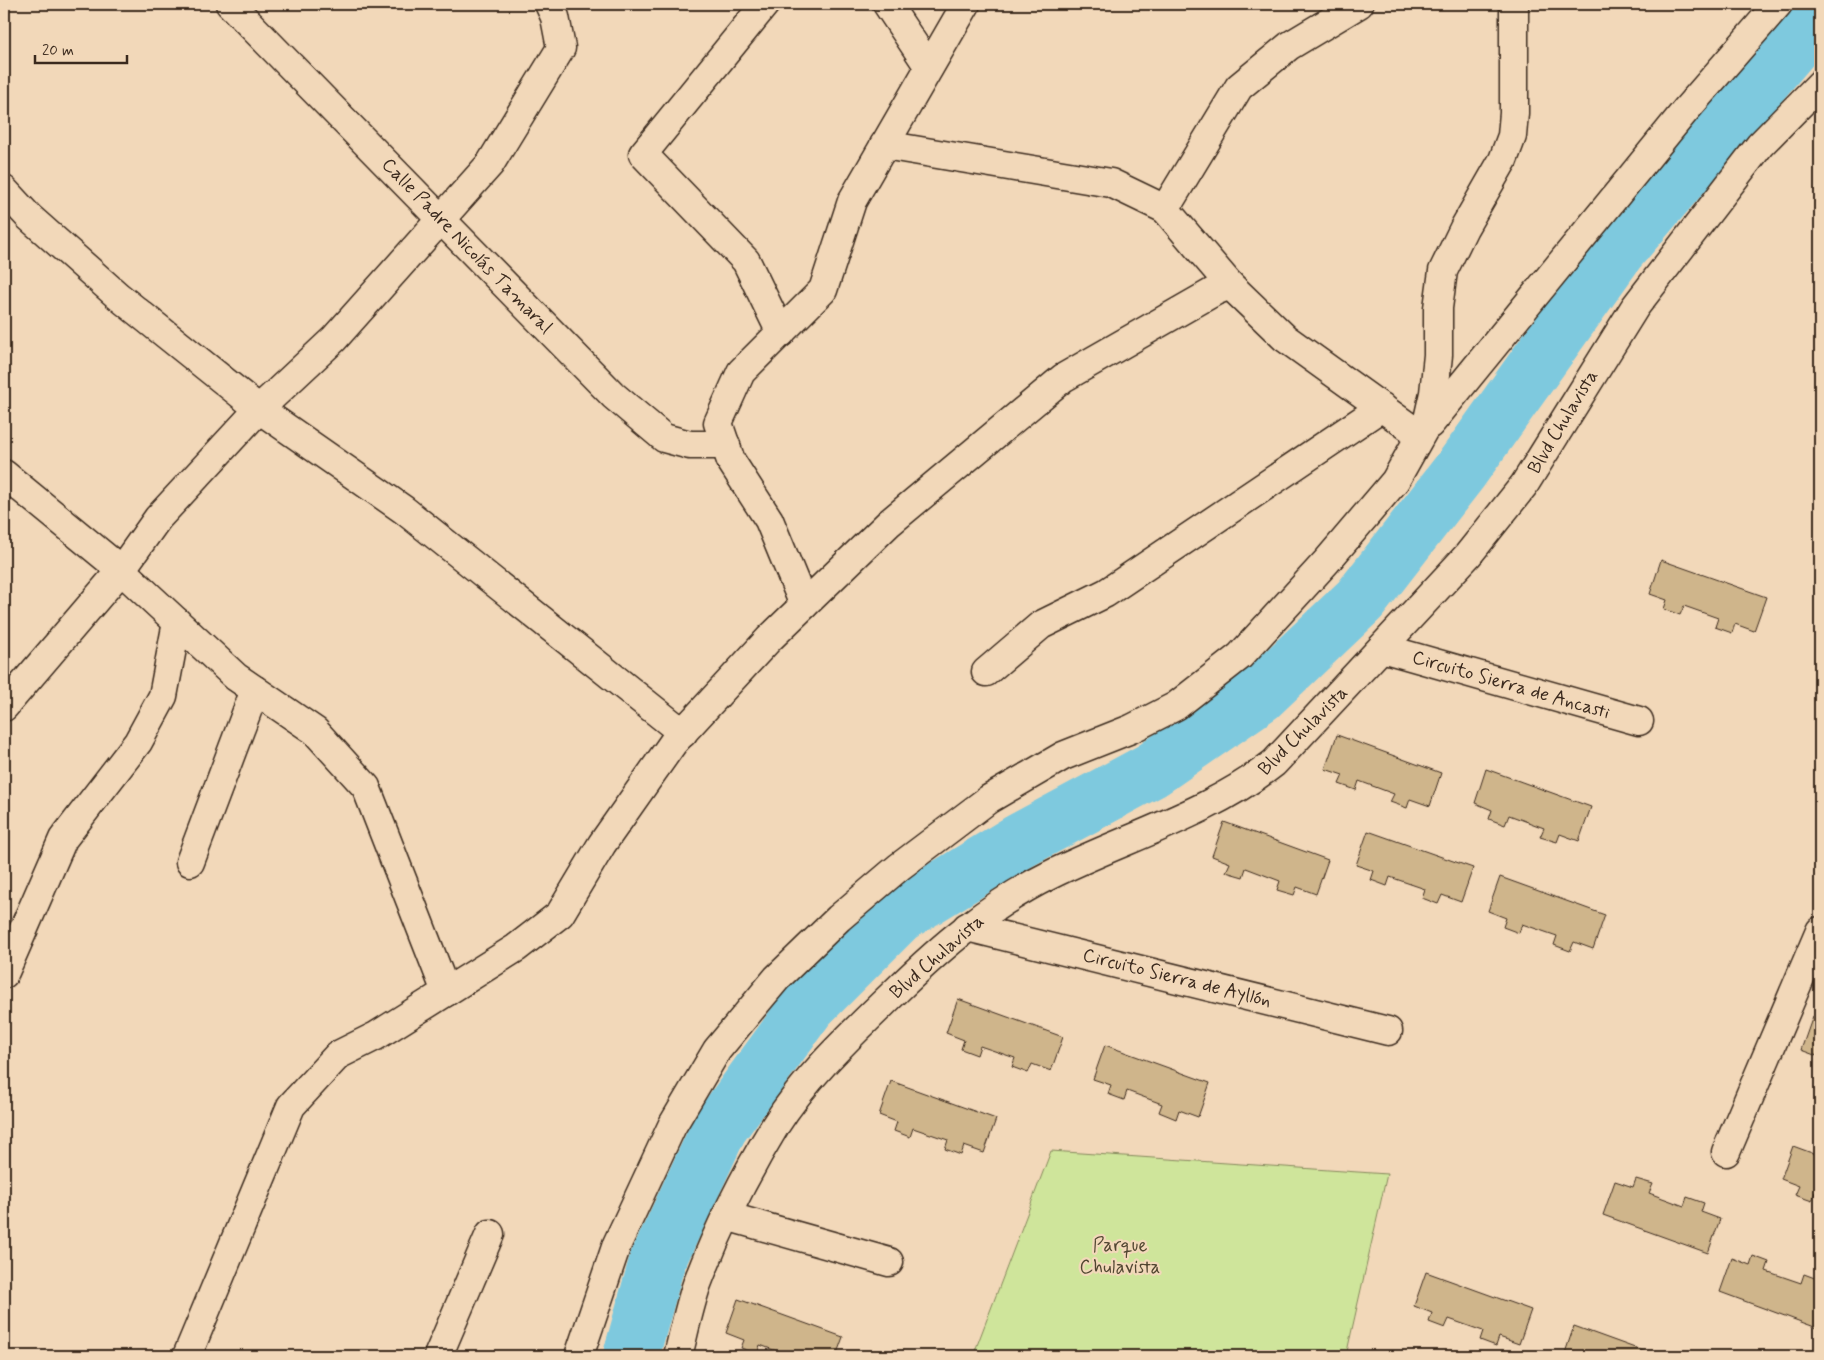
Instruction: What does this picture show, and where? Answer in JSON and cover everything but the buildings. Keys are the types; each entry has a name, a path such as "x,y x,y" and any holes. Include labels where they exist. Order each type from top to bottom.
{"street":[{"name":"Calle Padre Nicolás Tamaral","path":"230,4 614,396 664,438 690,445 726,445"},
{"path":"4,707 121,570 158,518 259,409 334,339 490,164 561,48 555,17 548,4"},
{"path":"765,4 643,154 746,262 781,332"},
{"path":"887,4 929,67"},
{"path":"804,605 769,520 731,461 718,423 741,372 822,290 852,201 966,4"},
{"path":"1165,209 1239,87 1289,46 1359,4"},
{"path":"579,1356 617,1244 672,1126 717,1050 777,978 854,905 899,867 989,799 1063,756 1131,729 1176,706 1240,656 1327,561 1395,481 1427,424 1434,393 1438,355 1438,308 1443,271 1464,228 1503,160 1512,136 1514,4"},
{"path":"1420,434 1685,111 1778,4"},
{"name":"Blvd Chulavista","path":"678,1356 697,1285 726,1216 776,1125 809,1082 850,1035 918,970 967,927 1012,896 1049,876 1203,807 1251,781 1274,763 1468,555 1524,485 1635,307 1760,145 1820,84"},
{"path":"884,145 1111,183 1165,209 1230,286 1285,338 1420,434"},
{"path":"4,190 29,217 118,296 259,409 404,510 683,733"},
{"path":"187,1356 291,1106 338,1055 376,1036 516,948 560,914 602,844 673,743 769,639 889,523 1063,378 1215,291 1230,286"},
{"path":"986,672 1041,625 1106,593 1382,407"},
{"path":"4,474 121,570 236,677 315,731 366,787 446,992"},
{"path":"4,974 63,839 138,742 164,696 177,622"},
{"name":"Circuito Sierra de Ancasti","path":"1382,648 1639,721"},
{"path":"190,862 255,690"},
{"name":"Circuito Sierra de Ayllón","path":"967,927 1388,1031"},
{"path":"1726,1152 1820,932"},
{"path":"726,1216 889,1262"},
{"path":"438,1356 490,1234"}],"green space":[{"name":"Parque Chulavista","path":"1051,1151 1387,1174 1346,1356 973,1356"}],"waterway":[{"path":"631,1356 657,1262 720,1127 808,1006 899,915 1020,841 1152,770 1260,695 1360,600 1461,470 1618,250 1820,13"}]}
